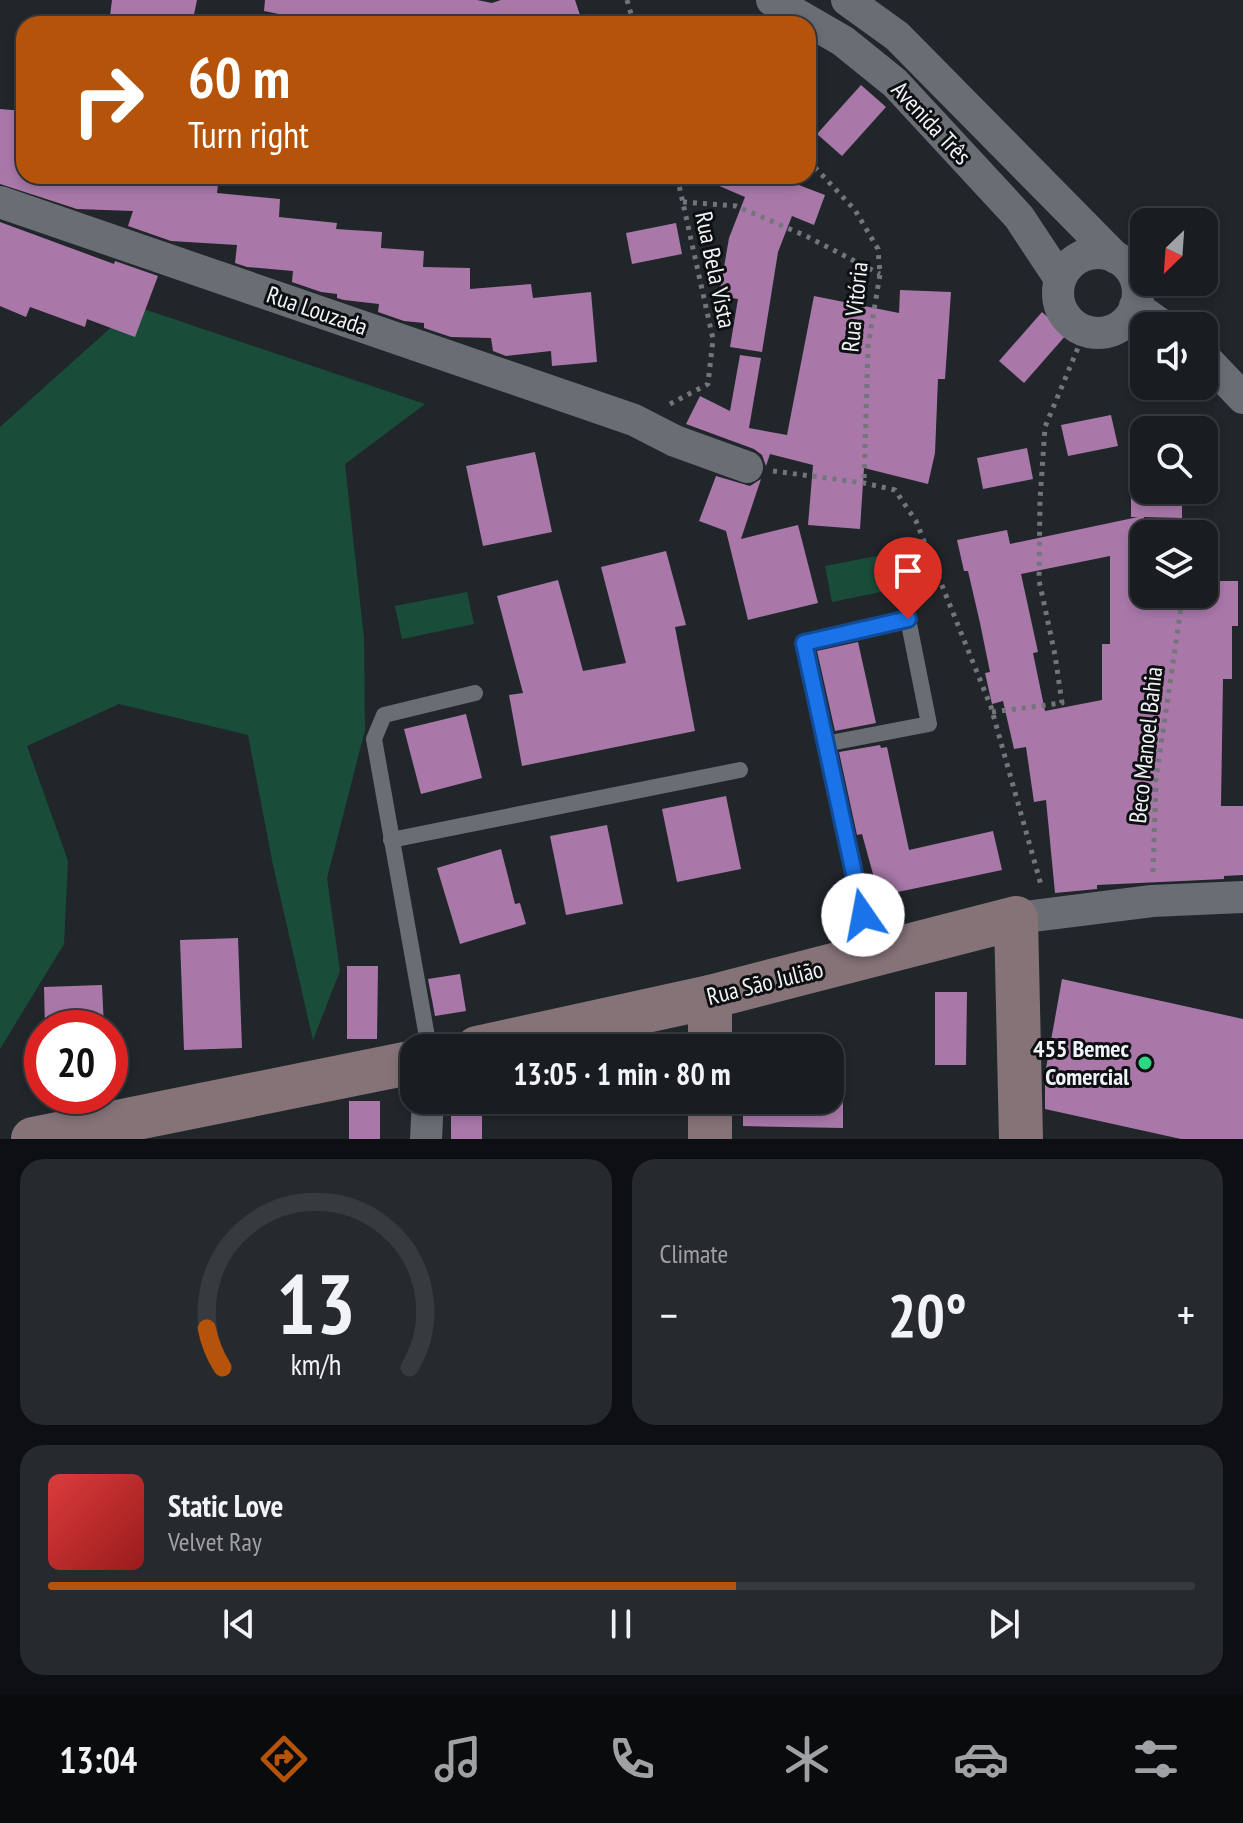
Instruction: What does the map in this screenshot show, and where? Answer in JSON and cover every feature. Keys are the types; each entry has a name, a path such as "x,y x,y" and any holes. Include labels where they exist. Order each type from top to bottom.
{"street":[{"name":"Avenida Três","path":"772,0 800,16"},
{"name":"Avenida Três","path":"847,0 897,36 1124,263 1135,279 1138,291 1135,306"},
{"name":"Avenida Três","path":"816,25 843,41 895,83 1019,217 1060,279 1059,304 1065,316 1085,331"},
{"name":"Rua Louzada","path":"0,202 634,420 675,441 747,467"},
{"path":"1060,279 1067,267 1090,254 1116,258"},
{"path":"1085,331 1111,331 1122,325 1135,306 1143,312"},
{"path":"1218,372 1243,398"},
{"name":"Rua São Julião","path":"541,1034 710,997 1033,915 1152,901 1243,897"},
{"path":"1021,1139 1033,915"},
{"path":"710,997 710,1034"},
{"path":"33,1139 400,1065"},
{"path":"426,1139 427,1114"},
{"path":"710,1114 710,1139"}],"lane":[{"path":"825,744 929,724 908,619 804,643 825,744 872,956"},
{"path":"426,1034 374,739 384,715 475,693"},
{"path":"391,840 740,770"}],"path":[{"name":"Rua Vitória","path":"816,169 855,210 878,249 880,274 868,347 864,483"},
{"name":"Rua Bela Vista","path":"634,420 652,414 708,384 713,339 679,184"},
{"path":"683,202 736,206 806,236 880,274"},
{"path":"992,712 1062,703 1039,580 1040,500 1045,427 1085,331"},
{"path":"747,467 895,490 916,521 992,712 1033,915"},
{"name":"Beco Manoel Bahia","path":"1152,901 1156,779 1181,608"}],"green space":[{"path":"135,306 425,404 345,464 364,638 365,730 327,878 340,971 313,1040 273,865 248,735 119,704 27,746 68,861 64,944 0,1049 0,427"},
{"path":"902,551 910,586 832,602 825,566"},
{"path":"467,592 474,624 402,639 395,606"}],"building":[{"path":"112,0 197,0 194,16 110,16"},
{"path":"265,0 477,0 492,3 501,0 575,0 580,16 289,16 264,11"},
{"path":"861,85 886,107 842,156 817,134"},
{"path":"0,109 16,110 16,184 218,184 217,193 280,199 279,217 337,223 336,229 382,232 381,248 424,251 423,267 470,268 470,289 531,284 533,298 591,292 597,362 552,366 551,351 506,356 493,351 491,338 451,337 424,328 424,323 404,321 378,312 379,304 344,300 337,298 337,294 292,282 293,271 235,263 237,245 171,241 128,226 133,211 77,209 0,184"},
{"path":"715,184 796,184 825,195 814,225 792,216 778,252 762,352 730,347 738,299 719,296 729,238 745,197"},
{"path":"0,222 114,264 115,261 158,276 135,337 87,319 85,327 30,307 26,317 0,306"},
{"path":"676,223 682,254 632,264 626,233"},
{"path":"900,290 951,292 945,379 938,379 935,453 928,484 864,468 860,529 808,525 813,465 770,454 766,466 762,455 754,449 686,424 700,396 730,411 740,355 761,358 749,428 787,435 814,296 899,313"},
{"path":"1042,312 1067,334 1024,383 999,361"},
{"path":"1111,415 1118,446 1068,456 1061,425"},
{"path":"1027,448 1033,479 983,489 977,458"},
{"path":"535,452 552,532 483,546 466,466"},
{"path":"716,476 750,486 761,479 741,539 798,525 818,603 748,620 726,531 699,521"},
{"path":"1131,504 1182,504 1182,518 1144,517 1144,520 1130,520 1130,608 1218,608 1218,581 1238,581 1238,626 1232,626 1232,679 1223,679 1221,806 1243,806 1243,875 1224,876 1224,879 1097,885 1097,889 1055,893 1046,800 1034,802 1026,747 1014,749 1003,701 992,704 985,673 990,672 980,623 957,540 1007,530 1010,544 1138,517 1131,517","holes":["1110,556 1110,644 1102,644 1102,700 1045,711 1033,653 1038,652 1021,574"]},
{"path":"666,551 686,625 675,627 695,731 522,766 509,695 523,693 497,596 558,580 583,671 626,663 601,567"},
{"path":"858,642 876,723 835,731 817,651"},
{"path":"466,714 482,778 421,794 404,729"},
{"path":"880,745 881,748 887,747 909,850 993,831 1002,870 879,896 862,834 857,835 839,752"},
{"path":"726,796 741,869 677,882 662,809"},
{"path":"607,825 623,904 566,915 550,836"},
{"path":"501,849 515,904 520,903 526,924 460,944 437,868"},
{"path":"238,938 242,1048 184,1050 180,940"},
{"path":"347,966 378,966 377,1039 347,1039"},
{"path":"460,974 466,1011 435,1016 428,979"},
{"name":"455 Bemec Comercial","path":"1062,979 1243,1019 1243,1139 1181,1139 1045,1109 1045,1074"},
{"path":"102,985 103,1010 45,1010 44,987"},
{"path":"935,992 967,992 966,1065 935,1065"},
{"path":"349,1101 380,1101 380,1139 349,1139"},
{"path":"451,1114 482,1114 482,1139 451,1139"},
{"path":"743,1114 843,1114 843,1128 743,1126"}],"place":[{"name":"455 Bemec Comercial","path":"1145,1063"}],"route":[{"path":"863,915 804,643 908,619"}]}
